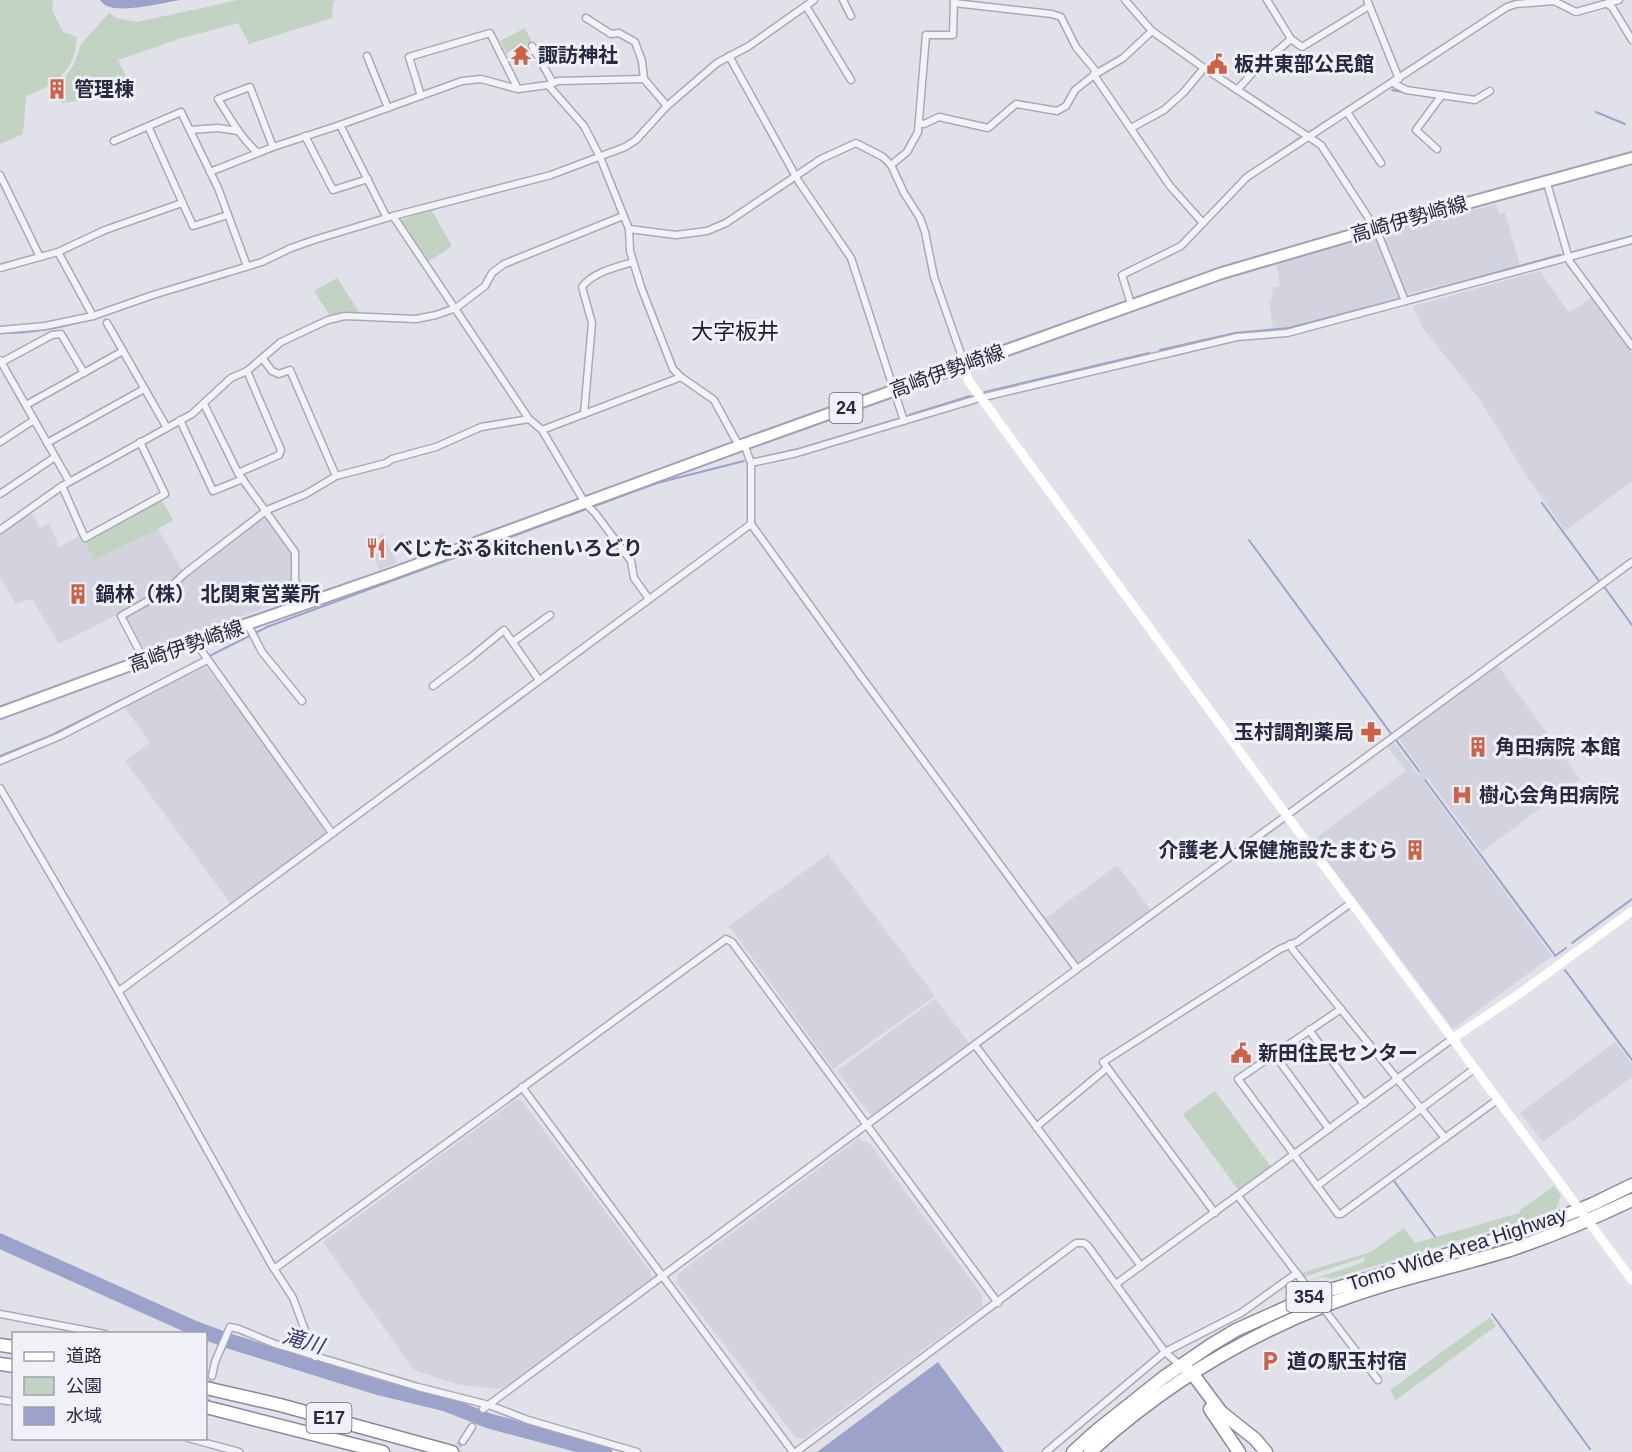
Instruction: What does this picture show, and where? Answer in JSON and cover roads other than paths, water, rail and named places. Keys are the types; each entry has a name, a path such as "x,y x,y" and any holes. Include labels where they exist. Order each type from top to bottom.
{"highway":[{"name":"Tomo Wide Area Highway","path":"1090,1452 1236,1330 1314,1294 1499,1239 1580,1210 1632,1185"},
{"name":"Tomo Wide Area Highway","path":"1073,1452 1105,1424 1186,1372 1244,1342 1323,1306 1385,1285 1512,1249 1588,1221 1632,1200"},
{"path":"1186,1372 1239,1452"},
{"path":"1186,1372 1221,1412 1255,1439 1266,1452"},
{"name":"E17","path":"207,1388 280,1405 452,1452"},
{"name":"E17","path":"207,1407 383,1452"},
{"path":"273,1423 349,1452"}],"main road":[{"name":"高崎伊勢崎線","path":"0,713 144,660 308,604 1131,304 1242,267 1376,228 1546,180 1631,161"}],"street":[{"path":"0,330 45,326 93,316 262,262 308,242 390,217 550,175 625,147 636,140 667,106 717,63 749,46 814,0"},
{"path":"843,0 851,16"},
{"path":"1125,0 1152,31 1321,145 1376,228 1405,301"},
{"path":"1267,0 1291,39 1302,47 1368,3 1396,81 1406,90 1475,100 1490,91"},
{"path":"1131,304 1122,275 1175,250 1247,177 1486,20 1511,5 1554,1 1576,12 1619,0"},
{"path":"891,165 907,152 918,132 926,35 953,34 954,1 1057,15 1170,186 1203,223"},
{"path":"1607,4 1612,7 1632,40"},
{"path":"806,6 851,80"},
{"path":"586,18 611,34 619,33 635,42 642,61 644,79 667,106"},
{"path":"919,123 924,124 939,117 988,128 1016,104 1057,111 1066,106 1075,90 1123,58 1152,31"},
{"path":"422,96 409,57 490,33 518,89"},
{"path":"1237,90 1257,68 1291,39"},
{"path":"532,46 550,84 584,126 600,157 628,229 633,262 674,369 681,377 714,400 751,463 751,524 863,680 1077,969"},
{"path":"367,56 387,108"},
{"path":"729,56 796,176 851,258 904,421"},
{"path":"1131,128 1164,110 1184,92 1204,68"},
{"path":"210,172 273,147 462,81 481,79 518,89 558,81 644,79"},
{"path":"258,153 238,131 218,99 250,87 273,147"},
{"path":"1437,150 1416,130 1442,95"},
{"path":"114,141 181,112 210,172 248,266"},
{"path":"1347,112 1381,163"},
{"path":"340,125 390,217 456,308 529,419 542,430 585,503 631,561 634,578 649,599"},
{"path":"148,126 193,226 228,215"},
{"path":"190,130 218,128 238,131"},
{"path":"305,136 333,190 368,179"},
{"path":"628,229 676,235 707,231 726,223 821,159 856,143 883,157 891,165 904,193 923,224 934,277 961,354 964,374 1452,1040 1632,1280"},
{"path":"0,175 40,257"},
{"path":"1546,180 1568,257 1632,346"},
{"path":"0,268 58,252 105,230 182,202"},
{"path":"0,530 69,481 166,428 204,404 231,378 247,371 281,342 328,320 345,316 416,319 456,308 485,286 492,273 504,264 623,216"},
{"path":"751,463 797,453 980,398 1237,337 1287,333 1632,240"},
{"path":"58,252 93,316"},
{"path":"584,414 592,323 582,287 605,272 633,262"},
{"path":"107,323 166,428"},
{"path":"69,481 1,361 52,335 61,334 84,373"},
{"path":"26,405 123,351"},
{"path":"263,359 272,371 279,374 290,370 336,476"},
{"path":"238,473 279,454 281,450 247,371"},
{"path":"542,430 681,377"},
{"path":"47,443 144,389"},
{"path":"204,404 238,473 267,510 295,552 296,580 308,604"},
{"path":"144,660 121,616 169,589 184,574 267,510 306,494 336,476 436,447 481,427 529,419"},
{"path":"0,442 34,420"},
{"path":"180,420 213,491 243,479"},
{"path":"62,486 85,538 155,500 165,494 140,442"},
{"path":"0,494 55,457"},
{"path":"119,992 751,524"},
{"path":"486,1407 1632,562"},
{"path":"514,641 550,615"},
{"path":"248,625 262,652 302,701"},
{"path":"432,686 504,630 514,641 539,680"},
{"path":"196,643 332,833"},
{"path":"0,760 60,736 207,660"},
{"path":"0,788 119,992 292,1298 315,1356"},
{"path":"1215,1213 1103,1062 1280,949 1297,942 1351,903"},
{"path":"1116,1284 1632,911"},
{"path":"274,1269 726,939 732,942 998,1303"},
{"path":"1290,944 1445,1138"},
{"path":"1341,1009 1238,1079 1335,1210 1341,1214 1497,1100"},
{"path":"1309,1030 1364,1104"},
{"path":"975,1046 1141,1266"},
{"path":"1274,1054 1329,1129"},
{"path":"1036,1127 1107,1068"},
{"path":"1317,1185 1474,1069"},
{"path":"522,1087 794,1452 1076,1243 1084,1243 1088,1246 1165,1352 1186,1372"},
{"path":"1238,1196 1378,1380"},
{"path":"1046,1452 1165,1352 1241,1313 1297,1273"},
{"path":"0,1314 94,1332"},
{"path":"212,1376 215,1362 230,1327 275,1344 637,1452"},
{"path":"207,1359 215,1362"},
{"path":"463,1441 472,1427"},
{"path":"199,1440 239,1452"}],"water":[{"path":"100,0 180,0 143,7 114,8 106,6"},
{"path":"938,1362 1004,1452 817,1452"}],"waterway":[{"path":"1392,90 1413,94"},
{"path":"1596,112 1625,124"},
{"path":"1309,133 1326,121"},
{"path":"1291,144 1301,137"},
{"path":"1573,252 1632,236"},
{"path":"1410,296 1560,255"},
{"path":"159,296 228,276"},
{"path":"1160,350 1235,333 1289,328 1399,299"},
{"path":"0,333 19,333 57,327 94,318 148,300"},
{"path":"985,392 1149,353"},
{"path":"909,415 970,396"},
{"path":"755,459 802,448 897,419"},
{"path":"0,756 50,736 267,627 657,483 744,461"},
{"path":"1542,503 1599,581"},
{"path":"1249,540 1392,735"},
{"path":"1605,588 1632,625"},
{"path":"1396,740 1419,771"},
{"path":"1425,780 1555,956 1566,948"},
{"path":"1572,943 1632,899"},
{"path":"1565,970 1632,1060"},
{"path":"1394,1181 1435,1237"},
{"name":"滝川","path":"0,1241 205,1332"},
{"path":"1492,1314 1590,1449"},
{"name":"滝川","path":"207,1333 380,1388 446,1404 489,1421 605,1452"}],"tunnel":[{"path":"207,1399 212,1376"},
{"path":"452,1452 463,1441"}],"place":[{"name":"諏訪神社","path":"521,55"},
{"name":"板井東部公民館","path":"1217,64"},
{"name":"管理棟","path":"57,89"},
{"name":"べじたぶるkitchenいろどり","path":"376,548"},
{"name":"鍋林（株） 北関東営業所","path":"78,594"},
{"name":"玉村調剤薬局","path":"1371,732"},
{"name":"角田病院 本館","path":"1478,747"},
{"name":"樹心会角田病院","path":"1462,795"},
{"name":"介護老人保健施設たまむら","path":"1415,850"},
{"name":"新田住民センター","path":"1241,1053"},
{"name":"道の駅玉村宿","path":"1270,1361"}],"district":[{"name":"大字板井","path":"735,331"}]}
